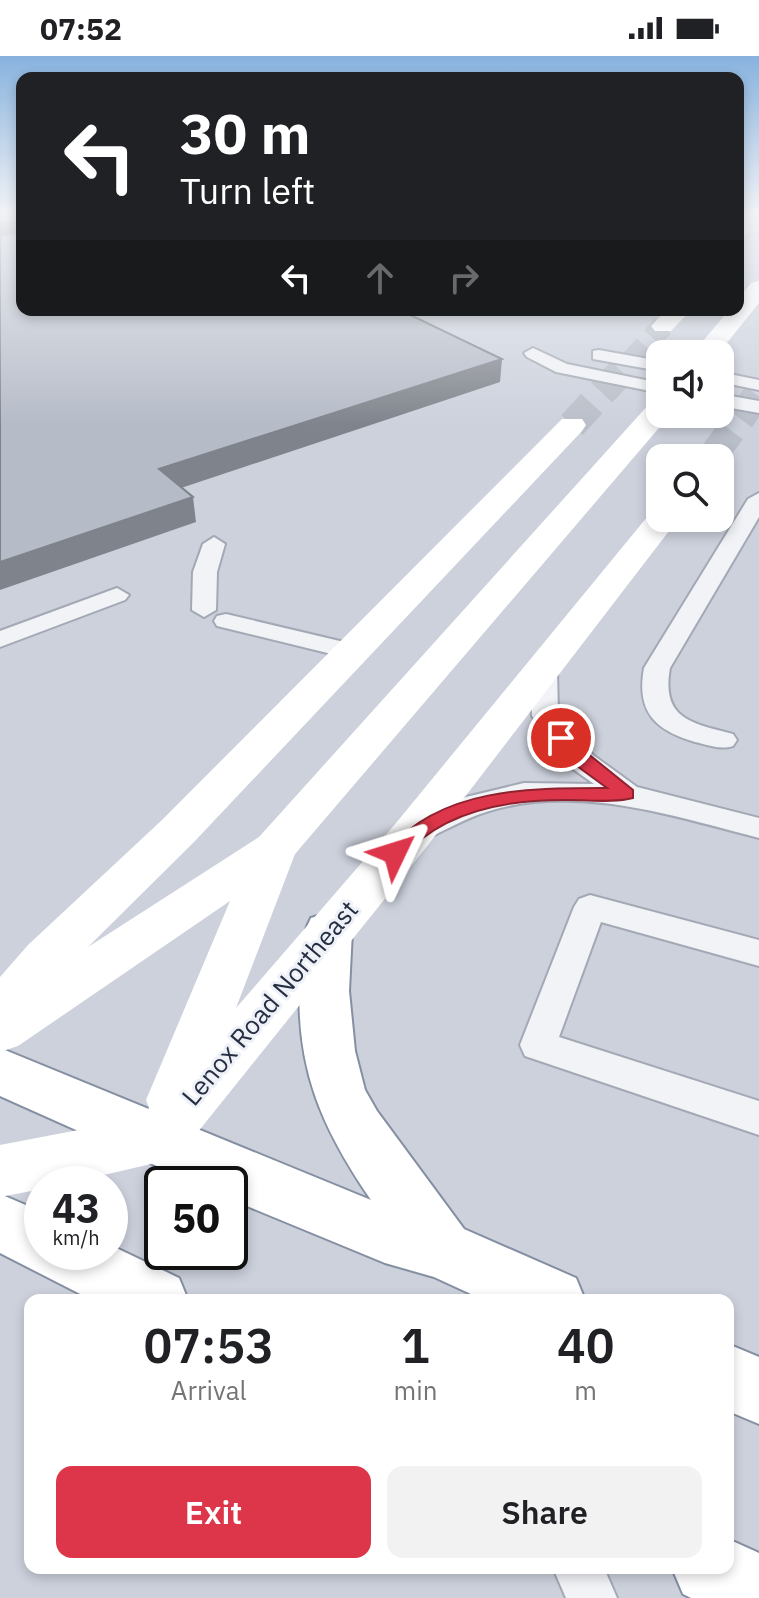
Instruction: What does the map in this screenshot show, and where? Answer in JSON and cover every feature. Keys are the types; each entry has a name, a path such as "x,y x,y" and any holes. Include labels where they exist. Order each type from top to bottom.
{"main road":[{"path":"744,306 759,288"},
{"path":"716,340 736,316"},
{"path":"0,1013 45,959 178,831 572,425"},
{"path":"0,1031 275,848 646,425"},
{"name":"Lenox Road Northeast","path":"157,1140 328,931 412,834 652,532"},
{"path":"157,1140 275,848"},
{"path":"328,931 322,989 324,1022 339,1092 373,1151 442,1250"},
{"path":"0,1071 157,1140 385,1234 442,1250 541,1294"},
{"path":"0,1171 157,1140"},
{"path":"0,1222 24,1234"},
{"path":"96,1270 145,1294"},
{"path":"734,1380 759,1391"},
{"path":"722,1574 759,1591"}],"lane":[{"path":"646,364 598,355 533,353 562,368 646,385"},
{"path":"734,380 759,385"},
{"path":"734,403 759,407"},
{"path":"723,740 674,724 653,700 652,686 657,668 759,499"},
{"path":"214,544 205,572 215,615 352,651"},
{"path":"0,640 117,595"},
{"path":"544,669 545,716 583,762 627,794"},
{"path":"412,834 476,804 524,793 627,794 759,828"},
{"path":"759,953 590,907 538,1045 759,1118"},
{"path":"581,1574 592,1598"}],"shaded area":[{"path":"0,282 16,282 16,316 744,316 744,282 759,282 759,1598 0,1598"}],"building":[{"path":"0,282 16,282 16,316 412,316 502,359 159,469 193,497 0,562"}],"tunnel":[{"path":"630,362 663,326"},
{"path":"572,425 632,360"},
{"path":"721,444 759,393"}],"route":[{"path":"395,853 412,834 476,804 524,793 627,794 583,762 561,738"}]}
